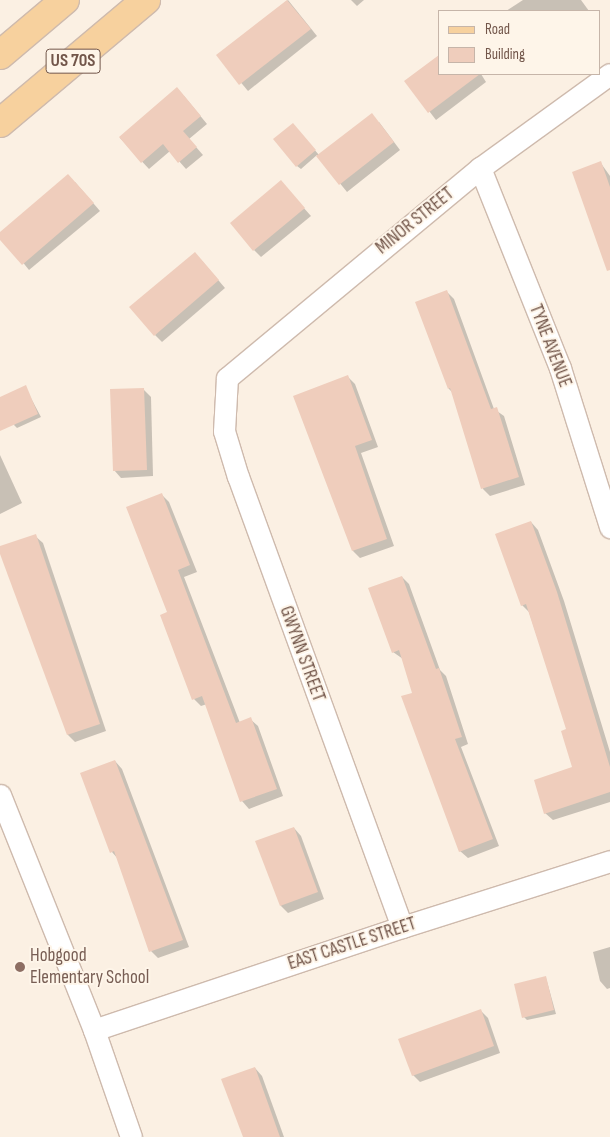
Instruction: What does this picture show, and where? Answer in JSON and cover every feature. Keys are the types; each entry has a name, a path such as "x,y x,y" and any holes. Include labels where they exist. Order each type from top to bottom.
{"main road":[{"name":"US 70S","path":"0,55 64,0"},
{"name":"US 70S","path":"0,123 146,0"}],"street":[{"name":"MINOR STREET","path":"228,378 480,168 610,74"},
{"name":"TYNE AVENUE","path":"480,168 560,368 610,527"},
{"name":"GWYNN STREET","path":"228,378 224,431 238,477 402,927"},
{"path":"0,795 94,1030 131,1137"},
{"name":"EAST CASTLE STREET","path":"94,1030 402,927 610,861"}],"building":[{"path":"287,0 311,29 239,85 216,55"},
{"path":"438,56 438,75 479,75 428,113 404,81"},
{"path":"177,87 201,116 183,131 197,147 178,163 163,144 141,163 119,137"},
{"path":"372,113 394,142 339,185 316,156"},
{"path":"293,123 316,150 296,167 273,139"},
{"path":"601,161 610,187 610,270 607,271 572,172"},
{"path":"68,174 94,203 22,265 0,240 0,232"},
{"path":"281,180 305,208 253,251 230,223"},
{"path":"195,252 219,280 154,336 129,307"},
{"path":"447,290 491,409 497,407 519,477 481,489 450,388 448,389 415,302"},
{"path":"348,375 372,440 355,446 387,539 352,551 293,396"},
{"path":"26,385 38,414 0,431 0,397"},
{"path":"144,388 147,470 113,471 110,389"},
{"path":"162,493 190,565 178,570 236,723 251,717 277,789 240,802 202,696 192,700 160,615 167,612 126,507"},
{"path":"531,521 557,592 610,767 610,792 544,814 534,780 572,767 561,731 566,729 526,604 521,606 495,534"},
{"path":"36,534 100,724 67,735 0,554 0,546"},
{"path":"402,576 436,669 439,668 462,737 455,739 493,839 459,852 401,696 412,693 399,650 392,653 368,588"},
{"path":"115,760 183,940 149,952 114,851 110,853 80,773"},
{"path":"294,827 318,892 280,906 255,841"},
{"path":"546,976 554,1010 522,1018 514,984"},
{"path":"481,1009 494,1046 412,1076 398,1039"},
{"path":"255,1067 280,1137 243,1137 221,1079"}],"place":[{"name":"Hobgood Elementary School","path":"20,967"}]}
